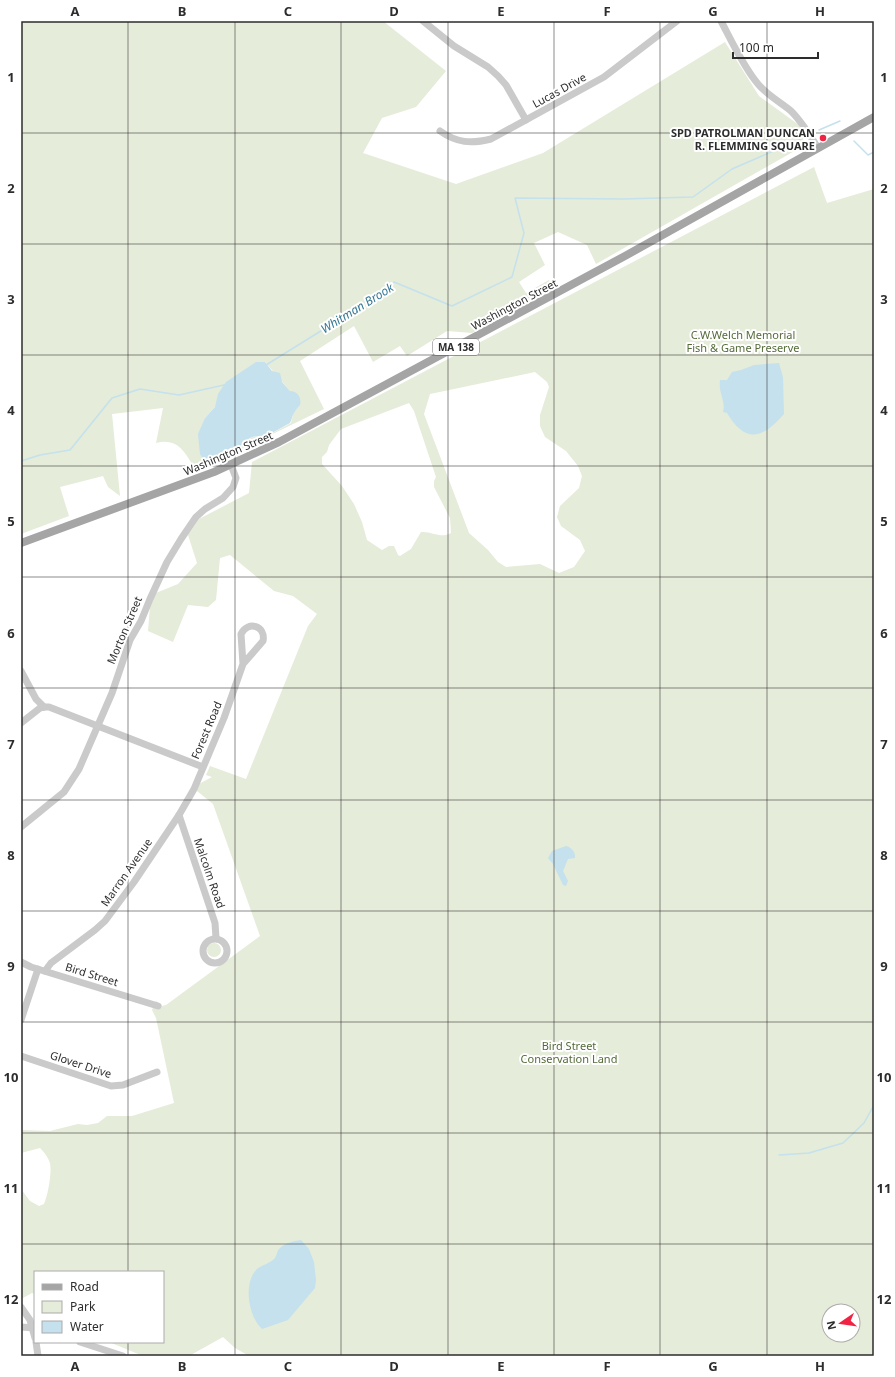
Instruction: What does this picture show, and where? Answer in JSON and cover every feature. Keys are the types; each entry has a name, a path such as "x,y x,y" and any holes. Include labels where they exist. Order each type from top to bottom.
{"main road":[{"name":"Washington Street","path":"21,543 231,465 279,442 317,423 625,256 874,117"}],"street":[{"path":"423,21 454,46 498,76 506,85 526,120"},
{"name":"Lucas Drive","path":"440,131 456,141 478,142 491,139 608,74 677,21"},
{"path":"721,21 758,84 798,118 818,148"},
{"name":"Morton Street","path":"21,827 64,792 79,769 112,693 130,640 141,621 167,562 196,517 205,509 223,498 233,487 236,478 231,465"},
{"name":"Forest Road","path":"44,707 49,707 203,767 224,718 243,664 263,641 262,631 257,627 247,627 241,634 243,664"},
{"path":"21,671 36,699 44,707 21,723"},
{"name":"Marron Avenue","path":"42,970 105,921 134,882 179,815 194,789 203,767"},
{"name":"Malcolm Road","path":"179,815 215,923 216,938"},
{"name":"Bird Street","path":"21,962 158,1006"},
{"path":"21,1020 42,970"},
{"name":"Glover Drive","path":"21,1056 112,1086 126,1084 157,1072"},
{"path":"21,1307 33,1327 21,1327"},
{"path":"36,1343 38,1356"},
{"path":"83,1343 123,1356"}],"green space":[{"path":"21,21 383,21 446,71 416,107 382,118 363,153 456,184 543,153 725,42 759,96 799,125 805,145 596,264 587,245 558,232 534,243 545,265 519,282 526,293 549,280 552,287 472,333 447,331 407,356 400,346 373,362 354,326 300,361 324,409 196,471 181,448 171,442 156,443 163,408 112,414 120,496 108,487 103,476 60,487 69,516 21,534","holes":["265,362 290,391 299,406 294,411 291,423 263,438 250,438 234,452 206,460 205,418 215,407"]},
{"name":"Bird Street Conservation Land","path":"814,167 827,203 874,189 874,1356 249,1356 235,1348 223,1337 189,1356 143,1356 111,1343 164,1343 164,1271 34,1271 34,1294 32,1293 23,1298 21,1297 21,1189 30,1201 39,1206 44,1204 49,1184 50,1163 40,1148 21,1153 21,1130 50,1131 78,1124 87,1125 98,1123 107,1116 132,1116 174,1103 156,1018 152,1010 156,1001 162,1006 166,1005 260,936 213,804 197,791 197,785 212,777 206,775 210,766 246,779 308,626 317,614 293,596 274,591 230,555 220,558 216,600 208,607 188,605 173,642 148,631 151,595 178,584 197,563 188,535 199,519 249,493 252,462","holes":["535,372 547,382 549,387 540,415 540,426 545,437 566,451 578,466 582,476 579,488 560,506 557,517 561,526 580,540 585,551 574,567 559,573 540,564 506,567 498,562 488,550 469,533 424,414 430,394","409,403 414,411 436,477 434,487 450,518 451,533 447,535 440,535 421,532 411,549 400,556 398,555 394,546 389,546 382,550 367,540 362,522 354,504 342,486 322,464 322,457 327,452 329,445 341,429"]},
{"path":"214,943 219,945 221,950 219,955 214,957 209,955 207,950 209,945"}],"water":[{"path":"256,362 265,362 272,371 280,373 282,382 290,391 295,392 298,395 300,405 294,412 290,423 263,438 258,436 252,437 245,441 236,451 224,456 206,460 203,459 200,454 198,434 205,418 215,407 218,394 226,382"},
{"path":"779,363 783,377 784,414 768,429 761,433 748,434 734,423 727,413 723,412 724,404 720,389 720,380 727,380 732,372 754,365"},
{"path":"566,846 573,850 575,858 568,859 563,871 568,881 566,886 563,885 553,864 548,858 552,851"},
{"path":"301,1240 309,1249 314,1262 316,1280 315,1288 288,1320 262,1329 253,1316 249,1299 250,1282 253,1275 257,1269 269,1263 276,1257 278,1250 281,1247"}],"waterway":[{"name":"Whitman Brook","path":"819,130 840,121"},
{"name":"Whitman Brook","path":"266,365 324,329 394,282 452,306 512,277 524,233 515,198 623,199 693,197 732,169 801,139"},
{"name":"Whitman Brook","path":"854,141 868,155 874,152"},
{"name":"Whitman Brook","path":"21,461 40,455 70,450 112,398 140,389 179,395 224,385"},
{"path":"779,1155 809,1153 843,1143 864,1123 874,1105"}],"place":[{"name":"SPD PATROLMAN DUNCAN R. FLEMMING SQUARE","path":"823,138"}],"park label":[{"name":"C.W.Welch Memorial Fish & Game Preserve","path":"743,340"}]}
